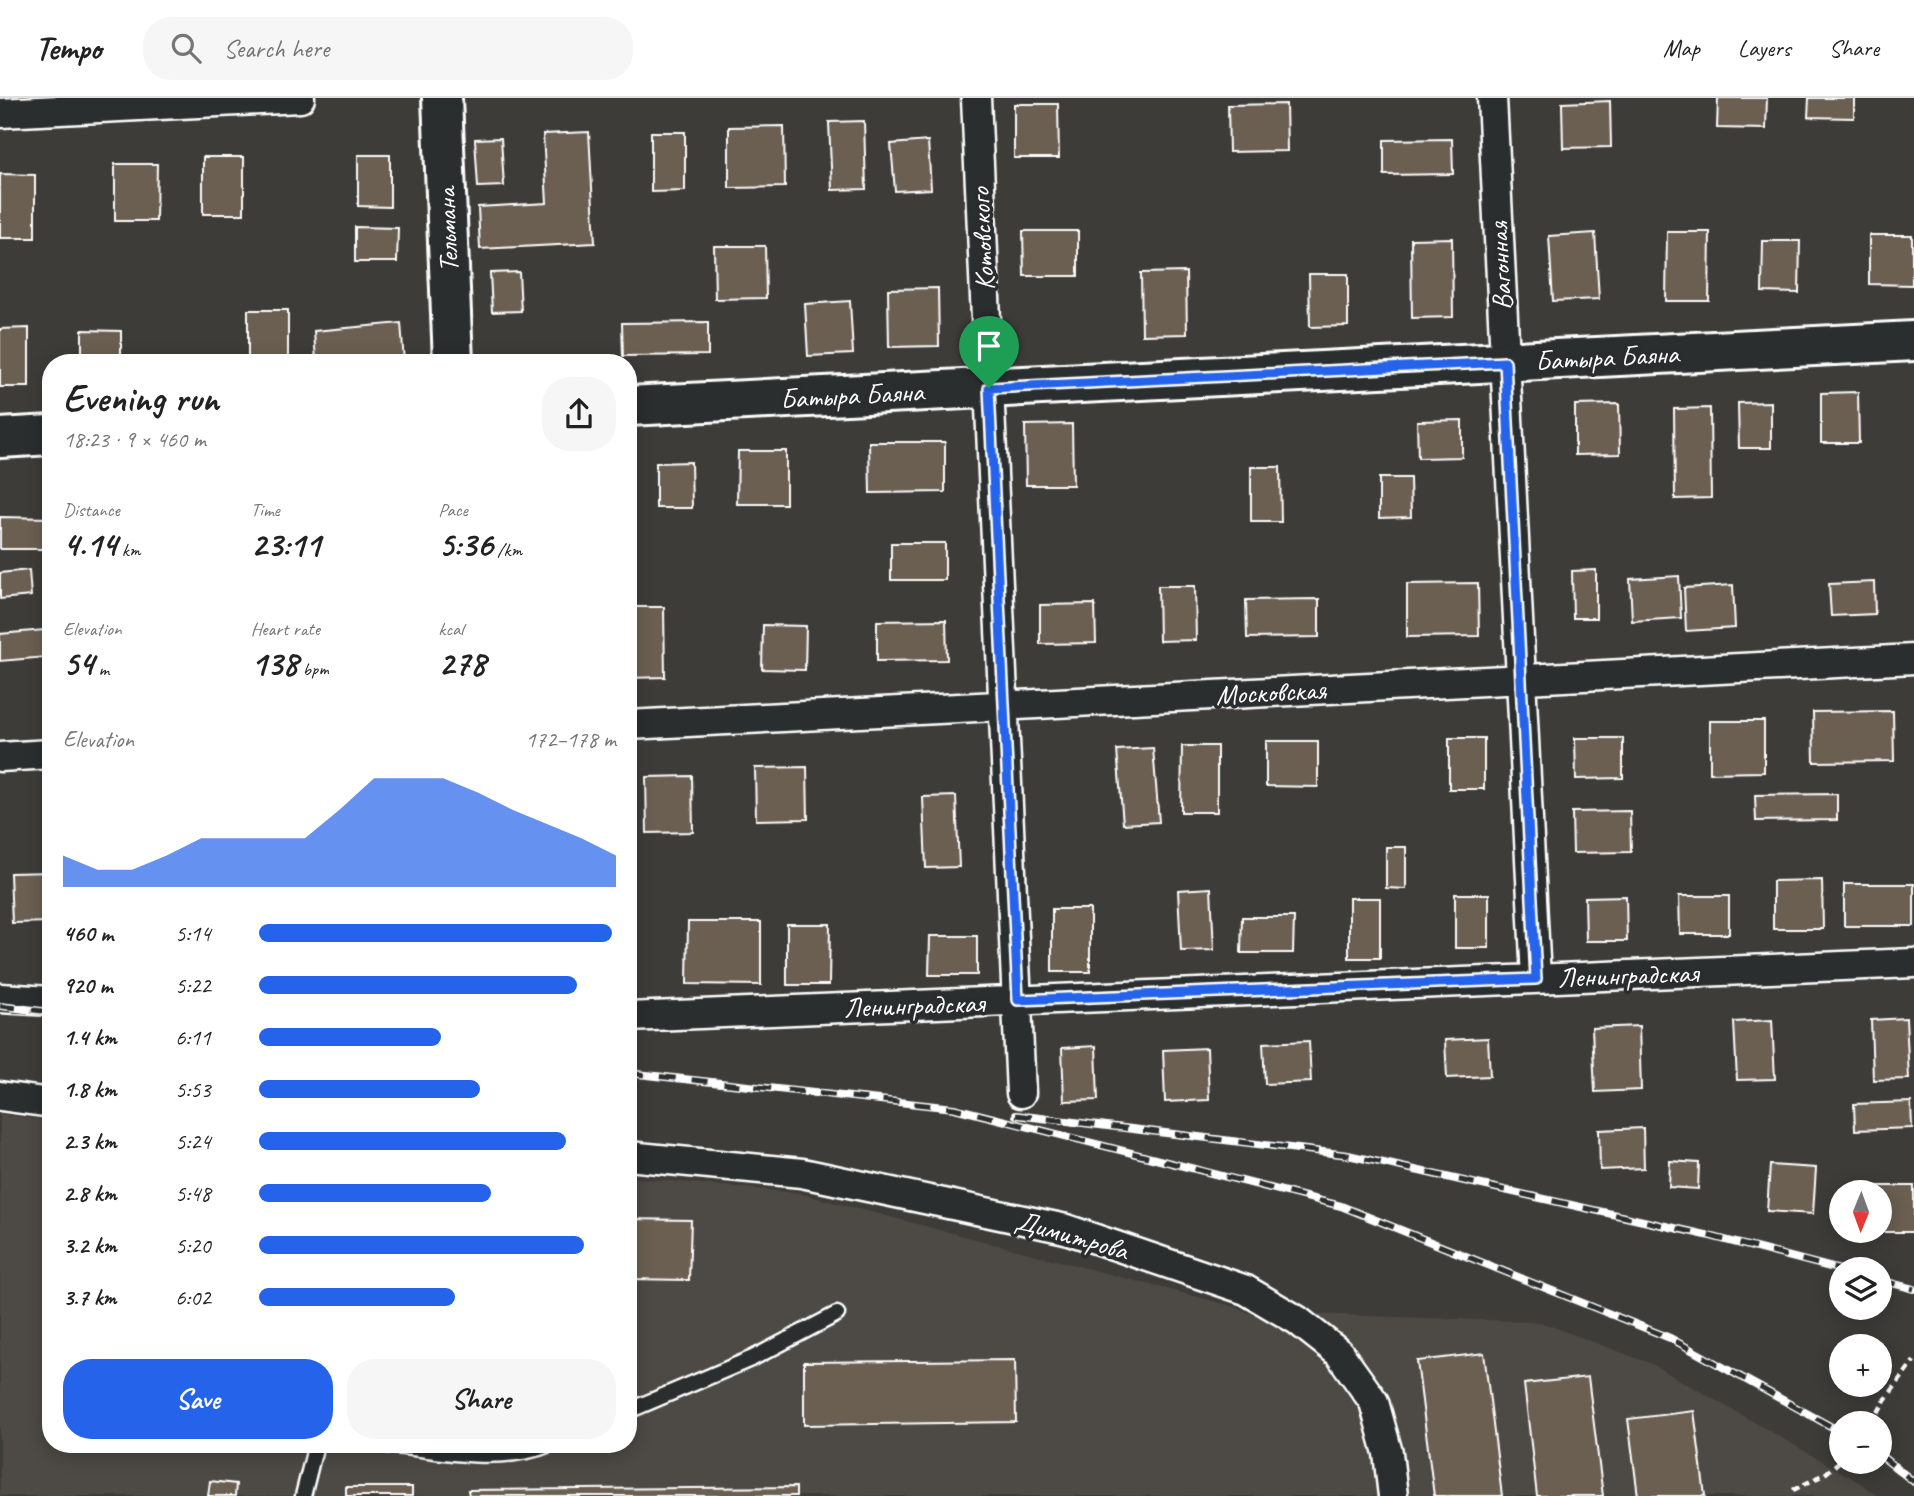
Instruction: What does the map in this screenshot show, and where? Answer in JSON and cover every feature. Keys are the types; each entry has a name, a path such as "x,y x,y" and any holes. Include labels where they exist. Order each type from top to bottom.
{"street":[{"path":"0,113 300,98"},
{"name":"Тельмана","path":"442,98 453,354"},
{"name":"Котовского","path":"976,98 1021,1093"},
{"name":"Вагонная","path":"1492,98 1536,979"},
{"name":"Батыра Баяна","path":"637,406 1914,341"},
{"path":"0,438 42,436"},
{"name":"Московская","path":"637,725 1914,659"},
{"path":"0,757 42,755"},
{"name":"Ленинградская","path":"637,1017 1914,963"},
{"path":"0,998 42,1000"},
{"path":"0,1096 42,1101"},
{"name":"Димитрова","path":"637,1157 802,1172 1066,1229 1246,1290 1297,1320 1339,1353 1374,1402 1388,1453 1393,1496"}],"lane":[{"path":"637,1407 754,1358 837,1314"},
{"path":"303,1496 314,1453"},
{"path":"463,1453 501,1453"}],"path":[{"path":"1879,1411 1914,1361"},
{"path":"1793,1490 1829,1470"}],"shaded area":[{"path":"0,1114 42,1120 42,1453 637,1453 637,1178 798,1193 1236,1307 1290,1332 1332,1366 1358,1407 1377,1455 1382,1496 0,1496"},
{"path":"1310,1314 1540,1322 1652,1364 1829,1465 1829,1474 1845,1474 1877,1496 1403,1496 1383,1396 1351,1345"}],"building":[{"path":"1718,98 1767,98 1766,129 1717,128"},
{"path":"1809,98 1854,98 1854,118 1808,117"},
{"path":"1610,101 1611,147 1563,148 1562,103"},
{"path":"1014,104 1058,104 1059,158 1014,158"},
{"path":"1286,104 1287,151 1229,152 1228,105"},
{"path":"864,121 866,189 832,190 829,122"},
{"path":"784,126 785,187 729,188 729,127"},
{"path":"589,132 595,243 480,249 478,207 547,203 543,134"},
{"path":"651,132 685,132 685,191 651,192"},
{"path":"501,138 504,186 478,187 475,139"},
{"path":"1452,139 1453,174 1384,175 1384,140"},
{"path":"928,141 931,189 895,191 891,144"},
{"path":"358,155 390,155 390,207 358,206"},
{"path":"203,157 244,157 244,214 203,214"},
{"path":"115,164 157,164 156,221 115,221"},
{"path":"0,174 35,175 35,238 0,238"},
{"path":"355,227 398,228 397,262 355,262"},
{"path":"1023,231 1078,231 1078,276 1024,276"},
{"path":"1667,232 1710,232 1709,301 1666,301"},
{"path":"1595,233 1599,299 1553,301 1549,236"},
{"path":"1869,235 1912,235 1912,285 1869,284"},
{"path":"1452,238 1453,317 1412,318 1411,239"},
{"path":"1763,241 1800,241 1799,293 1762,292"},
{"path":"714,246 765,246 766,298 715,299"},
{"path":"519,272 521,311 492,312 490,273"},
{"path":"1186,272 1187,334 1142,335 1141,273"},
{"path":"1309,274 1348,274 1348,326 1310,327"},
{"path":"938,288 939,346 889,347 888,289"},
{"path":"850,301 853,354 808,356 805,304"},
{"path":"248,310 288,310 288,354 248,354"},
{"path":"708,322 708,355 623,354 622,323"},
{"path":"401,323 403,354 315,354 314,331"},
{"path":"29,328 29,387 0,387 0,329"},
{"path":"82,330 121,331 121,354 82,354"},
{"path":"1858,392 1859,443 1821,443 1821,393"},
{"path":"1771,402 1771,448 1739,448 1738,403"},
{"path":"1619,404 1620,454 1575,455 1575,405"},
{"path":"1710,408 1711,498 1675,499 1674,409"},
{"path":"1462,420 1462,457 1418,458 1417,421"},
{"path":"1072,424 1073,485 1026,485 1025,425"},
{"path":"869,442 945,442 945,492 870,493"},
{"path":"738,451 786,451 786,504 737,504"},
{"path":"691,462 692,508 656,508 656,463"},
{"path":"1251,467 1280,467 1281,522 1251,522"},
{"path":"1379,478 1410,478 1411,517 1379,518"},
{"path":"0,517 42,518 42,549 0,549"},
{"path":"891,543 945,543 945,580 891,580"},
{"path":"29,570 31,596 0,599 0,573"},
{"path":"1596,570 1596,618 1573,618 1572,571"},
{"path":"1679,576 1681,618 1632,621 1630,579"},
{"path":"1874,582 1875,614 1831,616 1829,584"},
{"path":"1478,583 1479,636 1407,637 1407,584"},
{"path":"1733,585 1735,628 1686,631 1684,588"},
{"path":"1158,586 1195,586 1196,640 1159,641"},
{"path":"1319,599 1319,637 1247,638 1246,600"},
{"path":"1095,604 1096,643 1040,644 1040,605"},
{"path":"637,607 664,607 665,677 637,678"},
{"path":"946,620 947,660 877,661 877,621"},
{"path":"763,625 806,626 805,670 762,669"},
{"path":"42,630 42,657 0,661 0,634"},
{"path":"1893,711 1894,761 1814,762 1813,712"},
{"path":"1710,721 1764,721 1764,772 1710,773"},
{"path":"1449,738 1484,738 1484,789 1449,789"},
{"path":"1575,738 1623,738 1623,778 1576,779"},
{"path":"1266,741 1318,741 1318,787 1266,786"},
{"path":"1182,746 1217,746 1217,812 1181,812"},
{"path":"1153,748 1159,822 1123,824 1117,750"},
{"path":"807,767 808,819 756,820 755,768"},
{"path":"692,776 693,832 647,833 646,777"},
{"path":"1837,794 1837,820 1756,821 1755,795"},
{"path":"956,796 959,867 926,868 923,797"},
{"path":"1630,811 1631,852 1573,853 1572,812"},
{"path":"1386,847 1406,847 1406,889 1386,888"},
{"path":"42,872 42,922 12,923 10,873"},
{"path":"1822,880 1823,929 1773,929 1773,881"},
{"path":"1844,884 1914,884 1914,926 1844,926"},
{"path":"1211,888 1214,950 1181,951 1178,890"},
{"path":"1455,894 1489,894 1489,948 1455,948"},
{"path":"1626,896 1627,941 1586,941 1585,897"},
{"path":"1679,896 1729,896 1729,934 1680,934"},
{"path":"1349,898 1380,898 1380,958 1349,958"},
{"path":"1052,909 1090,909 1090,972 1052,972"},
{"path":"1242,917 1294,917 1293,953 1241,953"},
{"path":"688,922 761,922 761,985 687,984"},
{"path":"787,924 830,924 829,985 787,985"},
{"path":"930,936 977,936 977,975 929,975"},
{"path":"1906,1018 1909,1079 1873,1080 1871,1020"},
{"path":"1772,1020 1775,1079 1737,1080 1734,1022"},
{"path":"1639,1026 1641,1090 1595,1092 1592,1028"},
{"path":"1488,1038 1490,1076 1447,1078 1445,1040"},
{"path":"1309,1041 1311,1082 1265,1084 1263,1043"},
{"path":"1096,1046 1098,1100 1064,1101 1062,1048"},
{"path":"1207,1048 1209,1100 1165,1102 1163,1050"},
{"path":"1911,1102 1912,1128 1855,1130 1854,1104"},
{"path":"1643,1128 1644,1168 1600,1170 1599,1130"},
{"path":"1670,1161 1699,1163 1698,1189 1669,1187"},
{"path":"1770,1165 1816,1168 1813,1214 1767,1211"},
{"path":"1892,1186 1914,1186 1914,1232 1892,1232"},
{"path":"637,1219 691,1220 689,1280 637,1279"},
{"path":"1484,1353 1502,1496 1434,1496 1417,1361"},
{"path":"1015,1360 1016,1422 804,1425 804,1362"},
{"path":"1588,1377 1603,1496 1537,1496 1524,1384"},
{"path":"1694,1411 1705,1496 1638,1496 1628,1419"},
{"path":"210,1481 236,1484 235,1496 208,1496"},
{"path":"346,1487 412,1487 412,1496 346,1496"},
{"path":"796,1487 796,1496 469,1496 468,1490"}],"railway":[{"path":"0,1006 42,1011"},
{"path":"637,1074 954,1108 1341,1206 1670,1338 1829,1425"},
{"path":"1016,1115 1348,1155 1706,1235 1829,1267"},
{"path":"1892,1283 1914,1289"},
{"path":"1892,1465 1914,1482"}],"route":[{"path":"1505,362 1536,979 1018,1000 989,388 1505,362"}]}
